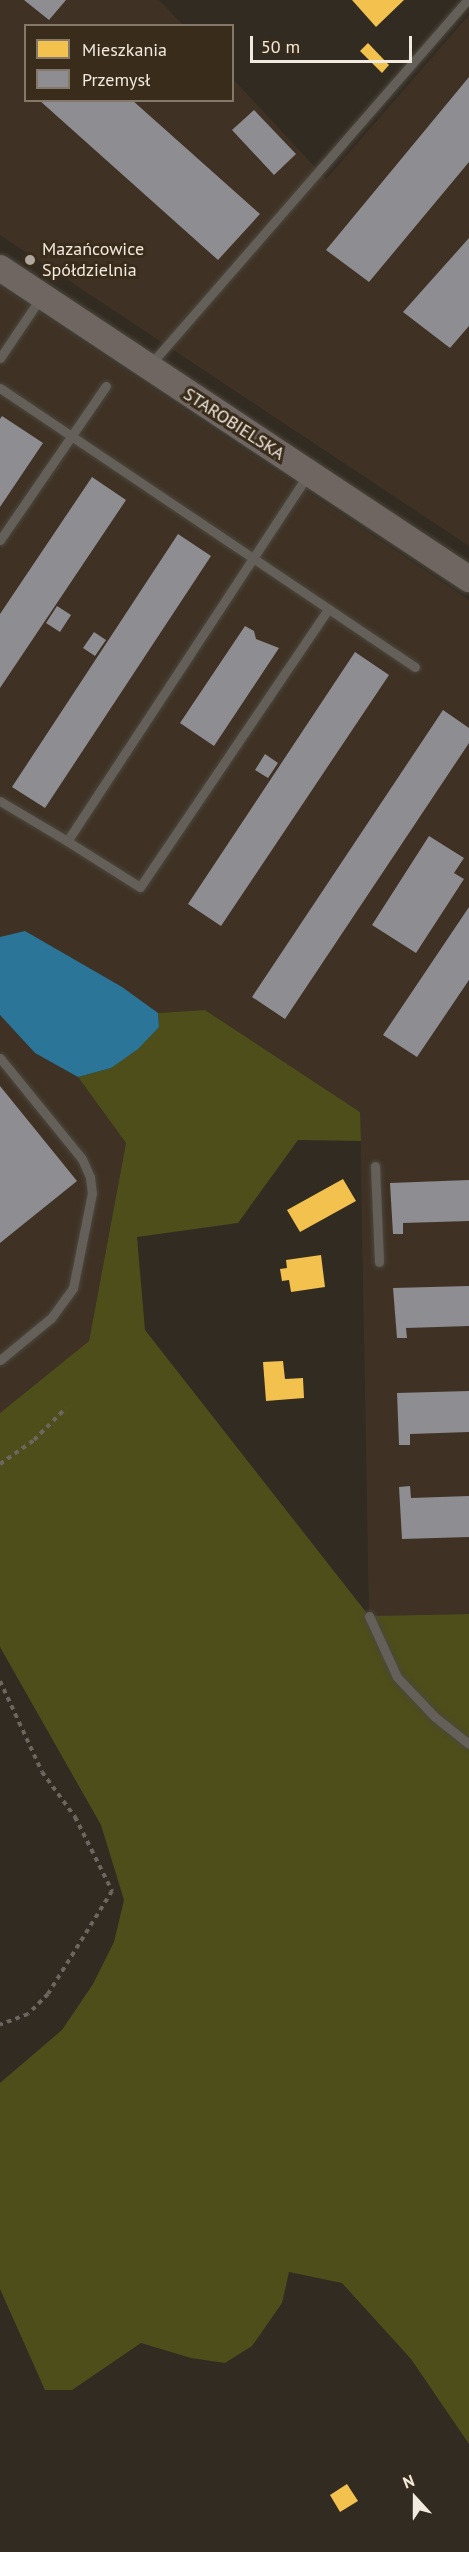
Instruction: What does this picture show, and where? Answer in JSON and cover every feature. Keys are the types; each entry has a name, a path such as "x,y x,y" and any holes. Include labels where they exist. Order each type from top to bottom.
{"street":[{"name":"STAROBIELSKA","path":"0,268 469,579"}],"lane":[{"path":"149,367 468,0"},
{"path":"0,358 42,295"},
{"path":"0,540 70,435 106,386"},
{"path":"0,388 415,667"},
{"path":"67,841 309,473"},
{"path":"0,801 140,887 328,609"},
{"path":"0,1058 82,1159 90,1177 92,1193 73,1288 51,1318 0,1360"},
{"path":"375,1166 379,1262"},
{"path":"369,1616 397,1677 435,1717 469,1744"}],"path":[{"path":"0,1464 34,1440 66,1408"},
{"path":"0,1681 42,1772 75,1818 112,1891 48,1994 28,2014 0,2025"}],"shaded area":[{"path":"0,0 159,0 182,24 24,24 24,102 234,102 234,80 326,179 469,15 469,546 0,235"},
{"path":"0,286 469,600 469,1614 369,1616 360,1112 205,1010 158,1013 87,969 0,937"},
{"path":"205,1010 360,1112 361,1141 298,1140 238,1223 137,1237 145,1330 369,1616 469,1614 469,2444 411,2359 342,2283 289,2272 282,2303 252,2346 225,2363 191,2358 141,2343 72,2390 45,2390 0,2289 0,2083 62,2030 93,1984 114,1942 124,1900 101,1825 0,1647 0,1413 89,1341 126,1143 78,1077 111,1068 159,1027 158,1013"},
{"path":"0,1015 35,1053 78,1077 126,1143 89,1341 0,1413"}],"water":[{"path":"25,931 122,987 158,1013 159,1027 138,1049 111,1068 78,1077 35,1053 0,1015 0,937"}],"building: Mieszkania":[{"path":"352,0 404,0 376,27"},
{"path":"368,43 389,65 382,73 360,51"},
{"path":"343,1179 356,1201 300,1232 287,1210"},
{"path":"321,1255 325,1287 291,1292 289,1280 282,1281 280,1269 287,1268 286,1260"},
{"path":"283,1361 285,1379 303,1378 304,1398 266,1401 263,1362"},
{"path":"347,2484 358,2501 340,2512 330,2495"}],"building: Przemysł":[{"path":"24,0 66,0 49,20"},
{"path":"469,77 469,162 369,282 326,250"},
{"path":"41,102 134,102 260,214 218,260"},
{"path":"254,110 296,154 274,175 232,130"},
{"path":"469,238 469,326 450,348 403,312"},
{"path":"2,416 43,443 0,507 0,419"},
{"path":"92,477 126,500 0,688 0,614"},
{"path":"178,534 211,556 45,808 12,787"},
{"path":"57,606 71,615 60,632 46,623"},
{"path":"245,626 254,631 256,639 279,648 214,746 180,723"},
{"path":"94,632 106,640 95,656 83,648"},
{"path":"355,652 389,675 221,926 188,904"},
{"path":"443,710 469,728 469,743 285,1019 252,997"},
{"path":"265,754 278,763 268,778 255,770"},
{"path":"429,836 464,858 454,873 464,879 416,953 372,925"},
{"path":"469,907 469,980 417,1057 383,1035"},
{"path":"0,1086 77,1181 0,1243"},
{"path":"469,1180 469,1221 403,1223 403,1234 393,1234 390,1183"},
{"path":"469,1286 469,1326 406,1328 407,1338 397,1338 393,1288"},
{"path":"469,1391 469,1432 410,1434 410,1445 399,1445 397,1393"},
{"path":"410,1486 411,1498 469,1496 469,1537 402,1539 399,1487"}],"place":[{"name":"Mazańcowice Spółdzielnia","path":"30,260"}]}
